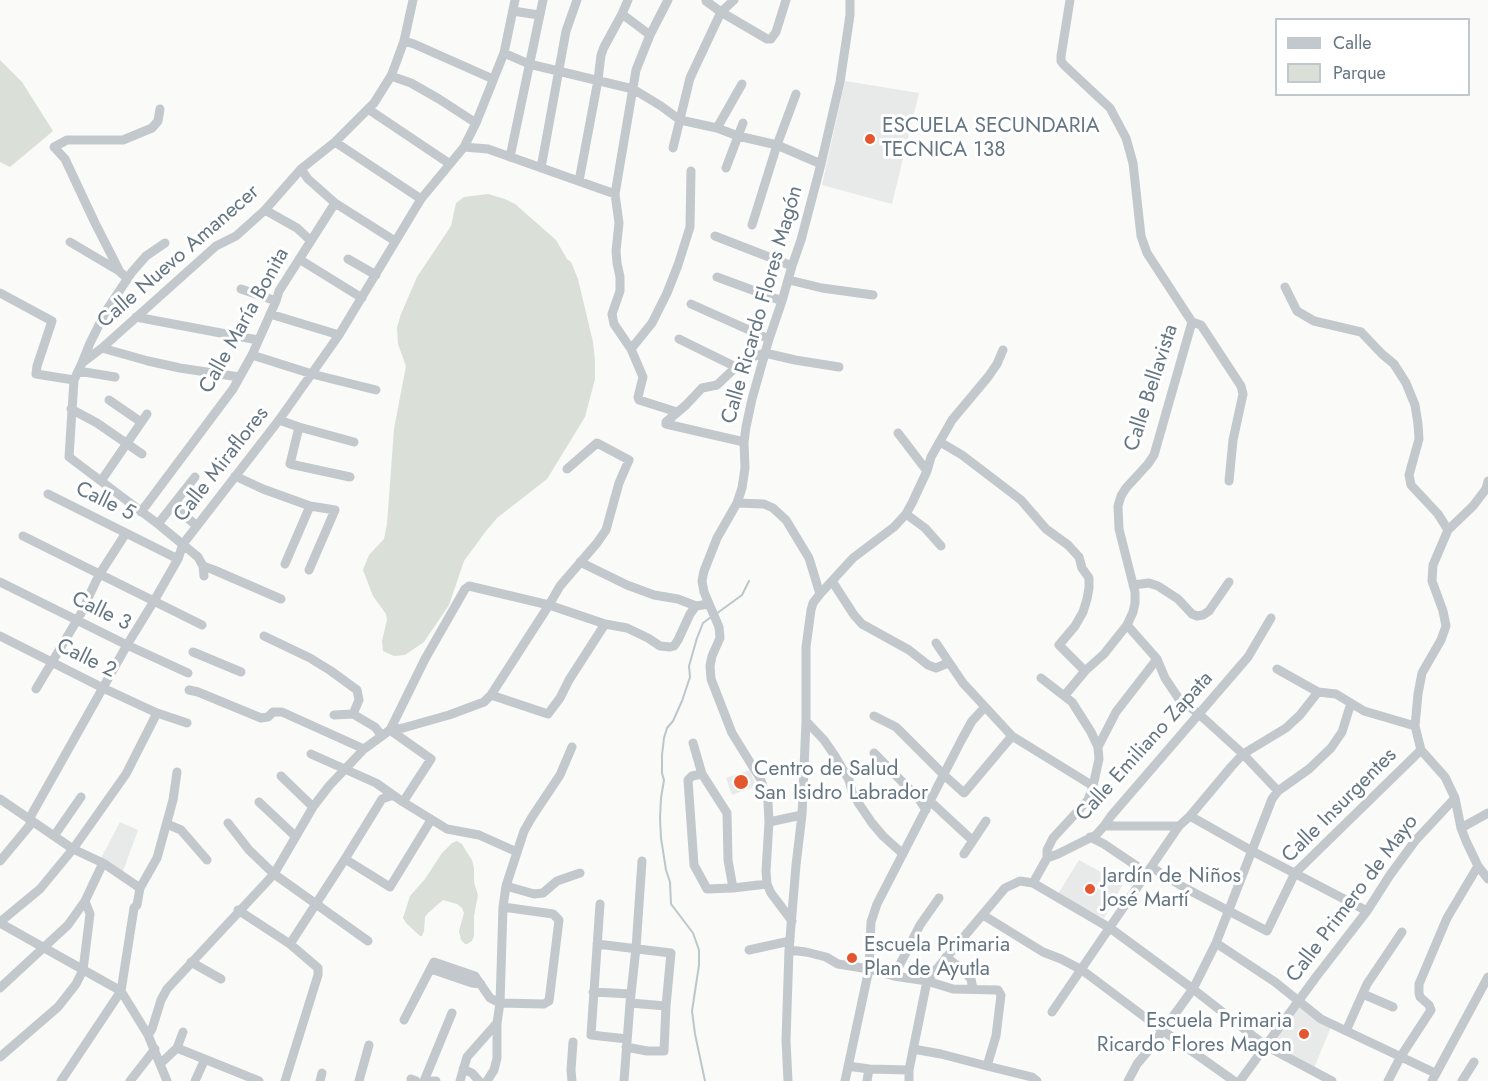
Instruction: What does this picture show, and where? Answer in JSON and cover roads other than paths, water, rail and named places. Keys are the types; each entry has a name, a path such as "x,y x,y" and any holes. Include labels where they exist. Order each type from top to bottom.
{"street":[{"name":"Calle Nuevo Amanecer","path":"78,371 216,246 237,236 265,210 301,169 335,142 374,103 391,76 404,41 412,0"},
{"name":"Calle Miraflores","path":"1,858 30,825 30,818 127,645 154,602 178,559 183,544 312,374 339,335 421,199 464,147 504,53 515,0"},
{"path":"510,157 543,0"},
{"path":"541,168 566,31 577,0"},
{"path":"579,181 601,55 628,0"},
{"path":"668,0 650,35 636,70 615,194 619,223 616,250 620,291 612,314 614,324 631,349 643,377 639,400 677,412"},
{"path":"672,148 690,78 721,12 734,0"},
{"path":"706,1 766,39 771,39 776,32 786,0"},
{"name":"Calle Ricardo Flores Magón","path":"767,884 768,802 761,780 732,733 711,679 712,656 720,638 702,581 717,538 737,503 742,488 745,468 744,442 752,399 801,240 821,164 840,82 850,15 850,0"},
{"name":"Calle Bellavista","path":"1065,695 1085,671 1104,654 1127,625 1133,612 1135,603 1133,585 1119,529 1118,506 1126,488 1154,455 1192,322 1147,253 1141,236 1133,163 1126,138 1110,108 1062,61 1070,0"},
{"path":"513,10 539,15"},
{"path":"622,14 650,35"},
{"path":"404,41 493,79"},
{"path":"504,53 529,64 560,73 633,89 680,120 777,145 821,164"},
{"path":"391,76 411,83 476,123"},
{"path":"717,128 742,84"},
{"path":"752,225 796,94"},
{"path":"124,275 65,159 54,147 67,140 123,140 152,128 158,120 160,109"},
{"path":"368,109 450,164"},
{"path":"726,168 743,123"},
{"path":"335,142 421,199"},
{"path":"464,147 488,149 615,194"},
{"path":"301,169 308,179 335,203 395,242"},
{"path":"631,349 652,323 667,293 681,256 690,226 692,171"},
{"name":"Calle María Bonita","path":"141,512 226,398 252,355 279,291 335,203"},
{"path":"265,210 297,228 310,241"},
{"path":"715,237 792,266"},
{"path":"70,242 124,275"},
{"path":"165,243 124,275 90,342 78,371 71,409 69,457 183,544 198,557 204,571 214,570 280,599"},
{"path":"299,259 362,298"},
{"path":"348,259 376,275"},
{"path":"717,277 782,301"},
{"path":"789,280 822,288 873,294"},
{"path":"1285,287 1297,310 1314,321 1361,332 1394,364 1406,383 1415,405 1418,424 1419,438 1410,465 1411,485 1438,514 1448,530"},
{"path":"241,289 276,301"},
{"path":"0,292 52,321 36,375 78,371 115,377"},
{"path":"691,304 769,339"},
{"path":"270,314 339,335"},
{"path":"136,317 258,340"},
{"path":"1192,322 1201,325 1242,386 1243,394 1233,440 1229,481"},
{"path":"679,339 736,367"},
{"path":"102,348 180,368 239,377"},
{"path":"788,1081 786,1040 789,945 802,815 806,647 813,603 854,558 894,527 906,514 952,420 988,377 1003,350"},
{"path":"744,442 666,424 666,422 702,388 717,385 736,367 754,356 765,353 839,367"},
{"path":"252,355 312,374 376,390"},
{"path":"109,400 141,422"},
{"path":"71,409 97,423 142,454"},
{"path":"101,482 147,414"},
{"path":"279,420 298,428 354,442"},
{"path":"298,428 290,464 350,477"},
{"path":"898,433 927,471"},
{"path":"940,442 962,455 1021,500 1046,529 1068,545 1078,557 1089,578 1087,599 1083,612 1059,645 1085,671"},
{"path":"148,1035 152,1029 160,1000 167,989 274,873 313,807 329,786 364,749 390,730 449,715 484,702 491,695 560,586 606,531 619,483 630,460 597,443 567,469"},
{"path":"235,476 310,506 335,510 309,570"},
{"path":"158,524 195,477"},
{"path":"1488,481 1486,489 1473,507 1448,530 1433,565 1432,581 1446,626 1441,640 1422,673 1415,726 1421,750 1445,777 1455,798 1461,828 1478,866 1488,879"},
{"name":"Calle 5","path":"48,494 178,559"},
{"path":"737,503 764,504 773,508 786,520 808,558 820,594"},
{"path":"173,506 197,526"},
{"path":"285,564 310,506"},
{"path":"906,514 925,528 941,546"},
{"path":"36,689 84,610 88,596 99,575 126,533"},
{"path":"23,536 202,625"},
{"path":"580,562 627,585 654,595 678,599 696,606 710,604"},
{"path":"832,581 862,624 909,650 928,665 936,668 948,663"},
{"name":"Calle 3","path":"0,582 127,645 188,672"},
{"path":"1133,585 1149,583 1158,586 1178,599 1192,614 1197,616 1209,611 1229,582"},
{"path":"390,730 425,658 465,589 470,586 549,605 605,624 627,628 660,646 670,647 674,646 678,640 696,606"},
{"name":"Calle Emiliano Zapata","path":"1047,858 1095,835 1104,826 1248,657 1271,618"},
{"path":"491,695 548,714 605,624"},
{"path":"1127,625 1157,659 1179,699 1243,754 1278,791"},
{"name":"Calle 2","path":"0,636 103,688 157,713 187,723"},
{"path":"264,636 310,658 357,690 359,700 353,714"},
{"path":"936,643 963,683 1012,736 1093,786"},
{"path":"193,652 241,672"},
{"path":"1098,747 1116,712 1157,659"},
{"path":"1277,669 1318,692 1336,694 1364,711 1415,726"},
{"path":"1033,883 1047,858 1047,850 1053,838 1088,800 1099,759 1098,747 1091,732 1072,702 1041,678"},
{"path":"189,690 261,718 268,717 273,712 282,712 364,749"},
{"path":"1052,1012 1179,825 1190,816 1243,754 1286,728 1300,715 1318,692"},
{"path":"1128,1081 1137,1064 1193,989 1216,943 1272,799 1278,791 1309,769 1330,748 1342,732 1351,703"},
{"path":"845,1081 869,969 871,922 877,904 962,739 972,721 985,707"},
{"path":"157,713 126,774 73,849 40,889 0,923 121,991 148,1035 167,1081"},
{"path":"334,715 353,714 375,727 381,736"},
{"path":"874,716 896,728 964,793 1012,736"},
{"path":"806,721 836,756 859,804 872,823 903,854"},
{"path":"390,730 431,759 403,802"},
{"path":"693,743 702,774 728,813 728,860 733,888"},
{"path":"487,1081 495,1070 497,1058 503,907 506,886 531,817 560,775 572,747"},
{"name":"Calle Insurgentes","path":"1090,837 1268,932 1295,873 1421,750"},
{"path":"874,753 919,799 972,840"},
{"path":"310,754 376,783 447,829 479,835 517,852"},
{"path":"61,1081 121,991 134,908 137,905 140,888 157,858 173,801 177,772"},
{"path":"702,774 692,776 688,780 694,865 708,889 767,884 792,921"},
{"path":"281,776 313,807"},
{"path":"376,783 382,799"},
{"path":"290,944 382,799 393,795"},
{"path":"54,836 81,797"},
{"name":"Calle Primero de Mayo","path":"1239,1081 1367,911 1415,841 1455,798"},
{"path":"0,799 73,849 103,863 140,888"},
{"path":"259,802 295,836"},
{"path":"1461,828 1488,813"},
{"path":"769,822 802,815"},
{"path":"1190,816 1367,911"},
{"path":"345,859 390,887 431,820"},
{"path":"964,854 986,821"},
{"path":"228,823 249,850 274,873 368,941"},
{"path":"167,824 181,830 207,860"},
{"path":"1104,826 1179,825"},
{"path":"624,1081 642,861"},
{"path":"0,988 68,925 85,901 103,863"},
{"path":"1388,1081 1401,1056 1431,1010 1420,997 1419,984 1448,918 1478,866"},
{"path":"506,886 534,894 543,892 557,881 580,873"},
{"path":"909,1081 909,1070 927,981 1005,888 1020,881 1033,883 1110,928 1266,1046 1331,1081"},
{"path":"894,976 920,926 939,898"},
{"path":"0,1057 58,1007 76,984 83,970 90,914 85,901"},
{"path":"597,944 671,953 664,1051 647,1051 627,1043 591,1035 593,992 600,904"},
{"path":"404,1020 434,962 475,976 490,998 500,1003 544,1004 549,1001 559,920 553,914 503,907"},
{"path":"238,910 290,944 318,968 318,975 285,1081"},
{"path":"982,915 1043,952 1082,970 1234,1081"},
{"path":"1346,1032 1367,984 1402,932"},
{"path":"1216,943 1275,982 1321,1018 1346,1032 1401,1056 1434,1077 1488,977"},
{"path":"748,950 789,945 826,957 838,964 927,981 952,989 998,990 1001,995 996,1036 987,1066"},
{"path":"946,957 971,979 973,989"},
{"path":"191,962 221,979"},
{"path":"593,992 666,1006"},
{"path":"1363,994 1393,1007"},
{"path":"424,1081 452,1013"},
{"path":"460,1081 467,1057 497,1023"},
{"path":"160,1064 177,1048 183,1032"},
{"path":"572,1081 573,1042"},
{"path":"359,1081 369,1045"},
{"path":"177,1048 259,1081"},
{"path":"130,1081 155,1049"},
{"path":"913,1049 987,1066 1010,1077 1032,1077 1037,1081"},
{"path":"195,1081 205,1059"},
{"path":"1462,1081 1474,1062"},
{"path":"848,1066 909,1070"},
{"path":"463,1069 472,1073 479,1081"},
{"path":"867,1081 869,1069"}],"waterway":[{"path":"716,614 742,595 749,581"},
{"path":"705,1081 692,1011 699,950 693,933 671,904 660,818 664,780 662,773 664,738 682,701 690,677 689,666 697,638 703,623 711,617"}],"place":[{"name":"ESCUELA SECUNDARIA TECNICA 138","path":"870,139"},
{"name":"Centro de Salud San Isidro Labrador","path":"741,782"},
{"name":"Jardín de Niños José Martí","path":"1090,889"},
{"name":"Escuela Primaria Plan de Ayutla","path":"852,958"},
{"name":"Escuela Primaria Ricardo Flores Magon","path":"1304,1034"}]}
